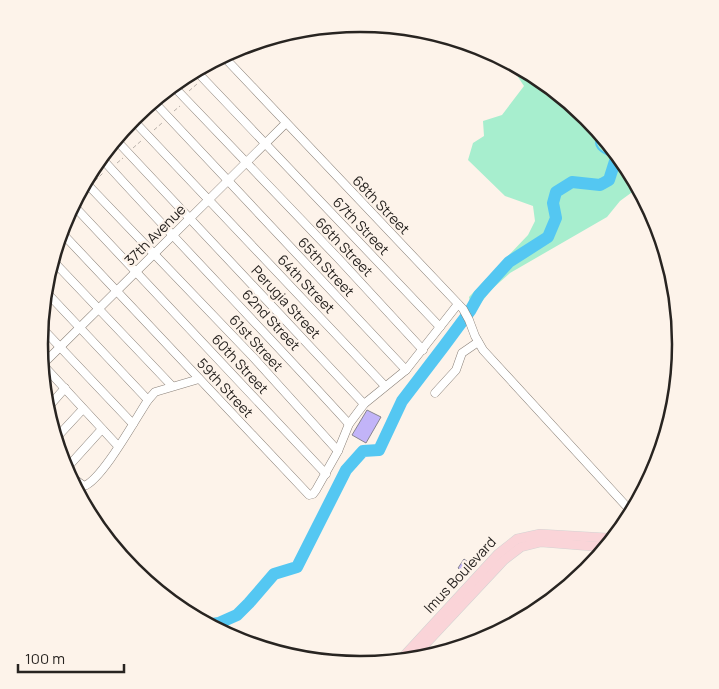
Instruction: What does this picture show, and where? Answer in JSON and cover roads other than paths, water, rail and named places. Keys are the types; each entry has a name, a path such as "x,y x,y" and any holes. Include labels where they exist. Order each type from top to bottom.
{"main road":[{"name":"Imus Boulevard","path":"407,653 498,554 517,539 540,534 604,538"},
{"name":"Imus Boulevard","path":"419,651 504,560 521,547 542,542 597,546"}],"street":[{"name":"68th Street","path":"228,62 466,312 478,342"},
{"name":"67th Street","path":"201,76 440,326"},
{"name":"66th Street","path":"178,91 338,258 422,350"},
{"name":"65th Street","path":"158,107 406,370"},
{"name":"37th Avenue","path":"48,360 286,123"},
{"name":"64th Street","path":"138,125 385,386"},
{"name":"Perugia Street","path":"120,145 364,404"},
{"name":"62nd Street","path":"106,164 349,424"},
{"name":"61st Street","path":"90,187 249,354 338,451"},
{"name":"60th Street","path":"80,207 135,272 326,474"},
{"name":"59th Street","path":"66,238 306,493 309,495 313,494 326,474"},
{"path":"58,266 172,386"},
{"path":"51,297 148,400"},
{"path":"326,474 349,424 364,404 406,370 458,304"},
{"path":"48,334 133,424"},
{"path":"435,393 456,370 462,354 478,342 627,506"},
{"path":"49,371 118,446"},
{"path":"82,485 87,485 105,466 154,392 199,378"},
{"path":"53,402 66,388"},
{"path":"61,433 84,409"},
{"path":"71,464 102,429"}],"waterway":[{"path":"596,141 597,147 606,154"},
{"path":"219,623 237,615 274,574 297,567 346,470 363,451 379,450 402,401 470,311 479,295 509,262 548,237 556,218 553,203 556,192 572,182 600,185 609,180 614,164"}]}
